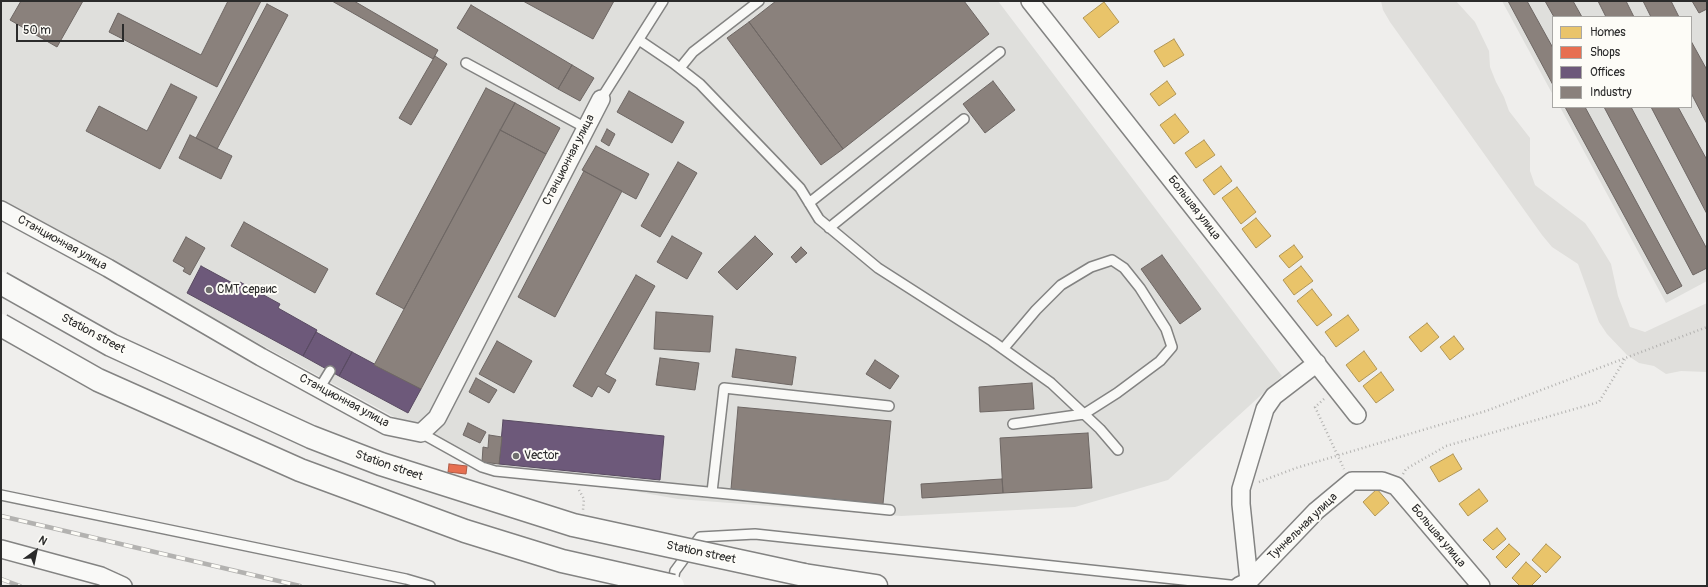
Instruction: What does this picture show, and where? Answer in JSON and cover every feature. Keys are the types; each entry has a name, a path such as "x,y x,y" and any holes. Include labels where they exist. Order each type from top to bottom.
{"main road":[{"name":"Station street","path":"1,283 111,345 311,437 381,464 573,525 804,575 876,586"},
{"path":"1,325 98,380 300,470 473,534 562,561 672,586"}],"street":[{"name":"Большая улица","path":"1030,1 1357,414"},
{"name":"Станционная улица","path":"1,210 108,268 387,426 421,433 437,418 601,99"},
{"path":"1244,583 1241,489 1265,409 1274,396 1317,364"},
{"path":"1352,481 1382,481 1396,486"},
{"name":"Туннельная улица","path":"1244,583 1316,511 1352,481"},
{"name":"Большая улица","path":"1396,486 1481,586"},
{"path":"1,549 101,576 123,586"}],"lane":[{"path":"601,99 663,1"},
{"path":"680,68 693,52 759,1"},
{"path":"639,40 680,68 700,84 800,188 818,219 878,268 1003,349 1051,383 1100,428 1118,450"},
{"path":"809,203 1000,52"},
{"path":"466,63 586,128"},
{"path":"829,228 964,118"},
{"path":"1003,349 1036,310 1061,285 1091,267 1112,260 1124,268 1140,288 1166,329 1172,347 1160,361 1117,393 1084,414 1013,424"},
{"path":"320,389 330,371"},
{"path":"712,492 724,388 889,406"},
{"path":"421,433 482,467 495,471 890,510"},
{"path":"1,495 406,579 430,586"},
{"path":"672,586 674,571 700,537 755,534 1244,583"}],"path":[{"path":"1241,489 1277,475 1486,411 1707,327"},
{"path":"1396,486 1406,469 1446,446 1599,402 1625,359"},
{"path":"1336,388 1315,407 1337,456 1352,481"},
{"path":"583,512 584,499"}],"shaded area":[{"path":"1,1 998,1 1282,376 1168,480 1075,507 901,516 678,499 481,464 1,204"},
{"path":"1381,1 1456,1 1475,22 1489,51 1490,67 1509,111 1530,138 1530,171 1535,185 1585,223 1594,236 1611,264 1618,296 1630,327 1645,332 1707,303 1707,372 1681,371 1666,374 1654,366 1639,363 1627,355 1607,334 1599,322 1578,264 1552,247 1542,235 1390,22 1383,10"},
{"path":"1502,1 1707,1 1707,281 1666,303 1561,108 1692,108 1692,16 1552,16 1552,93"}],"building: Homes":[{"path":"1104,2 1119,22 1099,38 1083,18"},
{"path":"1174,39 1184,55 1164,67 1154,51"},
{"path":"1167,81 1176,94 1159,106 1150,94"},
{"path":"1175,114 1189,132 1174,144 1160,125"},
{"path":"1204,140 1215,155 1196,168 1185,153"},
{"path":"1221,166 1232,181 1214,195 1203,180"},
{"path":"1237,187 1256,212 1241,224 1222,198"},
{"path":"1256,218 1271,236 1256,248 1242,229"},
{"path":"1294,245 1303,257 1289,268 1279,256"},
{"path":"1301,266 1313,281 1294,295 1283,280"},
{"path":"1312,289 1332,315 1317,326 1297,301"},
{"path":"1348,315 1359,330 1336,347 1325,332"},
{"path":"1427,323 1439,337 1421,352 1409,337"},
{"path":"1454,336 1464,349 1450,360 1440,347"},
{"path":"1364,351 1377,369 1359,382 1346,365"},
{"path":"1381,372 1394,390 1376,403 1363,386"},
{"path":"1453,454 1462,469 1439,482 1430,467"},
{"path":"1377,489 1389,503 1375,516 1363,502"},
{"path":"1479,489 1488,501 1468,516 1459,504"},
{"path":"1497,528 1506,539 1493,550 1483,540"},
{"path":"1509,544 1520,554 1506,568 1496,557"},
{"path":"1546,544 1561,557 1546,573 1532,560"},
{"path":"1526,562 1541,576 1531,586 1520,586 1512,578"}],"building: Shops":[{"path":"449,464 467,466 466,474 448,472"}],"building: Offices":[{"path":"201,266 238,286 240,282 280,304 278,308 317,330 303,356 187,293"},
{"path":"316,332 352,352 339,376 303,356"},
{"path":"352,352 421,389 408,413 339,376"},
{"path":"503,420 664,436 660,480 499,464"}],"building: Industry":[{"path":"21,1 83,1 57,47 10,20"},
{"path":"228,1 261,1 217,87 109,32 118,13 201,55"},
{"path":"332,1 354,1 438,50 433,59"},
{"path":"523,1 614,1 593,39"},
{"path":"776,1 964,1 989,34 843,149 749,22"},
{"path":"1508,1 1527,1 1552,46 1552,83"},
{"path":"1545,1 1573,1 1581,16 1553,16"},
{"path":"1598,1 1626,1 1634,16 1606,16"},
{"path":"1643,1 1671,1 1678,16 1650,16"},
{"path":"1692,1 1707,1 1707,9 1699,13"},
{"path":"267,4 288,15 217,149 196,138"},
{"path":"471,5 572,65 558,89 457,28"},
{"path":"749,22 843,149 821,165 727,38"},
{"path":"1692,43 1707,70 1707,124 1692,95"},
{"path":"435,56 447,64 411,125 399,118"},
{"path":"572,65 594,78 580,101 558,89"},
{"path":"993,81 1015,110 985,133 963,104"},
{"path":"171,84 197,97 160,169 86,131 99,106 147,131"},
{"path":"486,88 515,103 404,309 376,294"},
{"path":"629,91 684,122 672,143 617,112"},
{"path":"515,103 560,128 546,154 500,130"},
{"path":"1566,108 1586,108 1682,286 1667,294"},
{"path":"1605,108 1632,108 1707,249 1707,268 1693,275"},
{"path":"1652,108 1679,108 1707,160 1707,214"},
{"path":"607,129 615,134 609,146 601,141"},
{"path":"500,130 546,154 421,389 374,365"},
{"path":"190,135 232,156 221,179 179,158"},
{"path":"596,146 649,174 636,199 582,170"},
{"path":"678,162 697,173 660,237 641,226"},
{"path":"584,171 622,191 555,317 518,297"},
{"path":"244,222 328,269 315,293 231,246"},
{"path":"672,236 702,253 687,279 657,262"},
{"path":"755,236 773,254 737,290 718,272"},
{"path":"186,237 205,248 190,275 183,271 185,268 173,261"},
{"path":"801,247 807,253 796,263 791,257"},
{"path":"1162,255 1201,309 1180,324 1141,269"},
{"path":"636,275 655,286 605,374 616,380 609,393 598,386 592,397 573,386"},
{"path":"656,312 713,316 710,352 654,349"},
{"path":"497,341 532,361 514,393 479,374"},
{"path":"736,349 796,357 792,385 732,377"},
{"path":"660,358 699,363 695,390 656,385"},
{"path":"875,360 899,376 890,389 866,374"},
{"path":"476,378 497,390 489,403 469,392"},
{"path":"1032,383 1034,409 980,412 979,387"},
{"path":"738,407 891,421 883,504 731,489"},
{"path":"468,423 486,432 480,443 463,435"},
{"path":"1088,433 1092,488 1003,493 1000,438"},
{"path":"489,435 502,437 499,464 482,462 483,447 488,448"},
{"path":"1002,479 1003,493 922,498 921,484"}],"railway":[{"path":"1,516 300,586"},
{"path":"1,579 20,586"}],"place":[{"name":"СМТ сервис","path":"209,290"},
{"name":"Vector","path":"516,456"}]}
